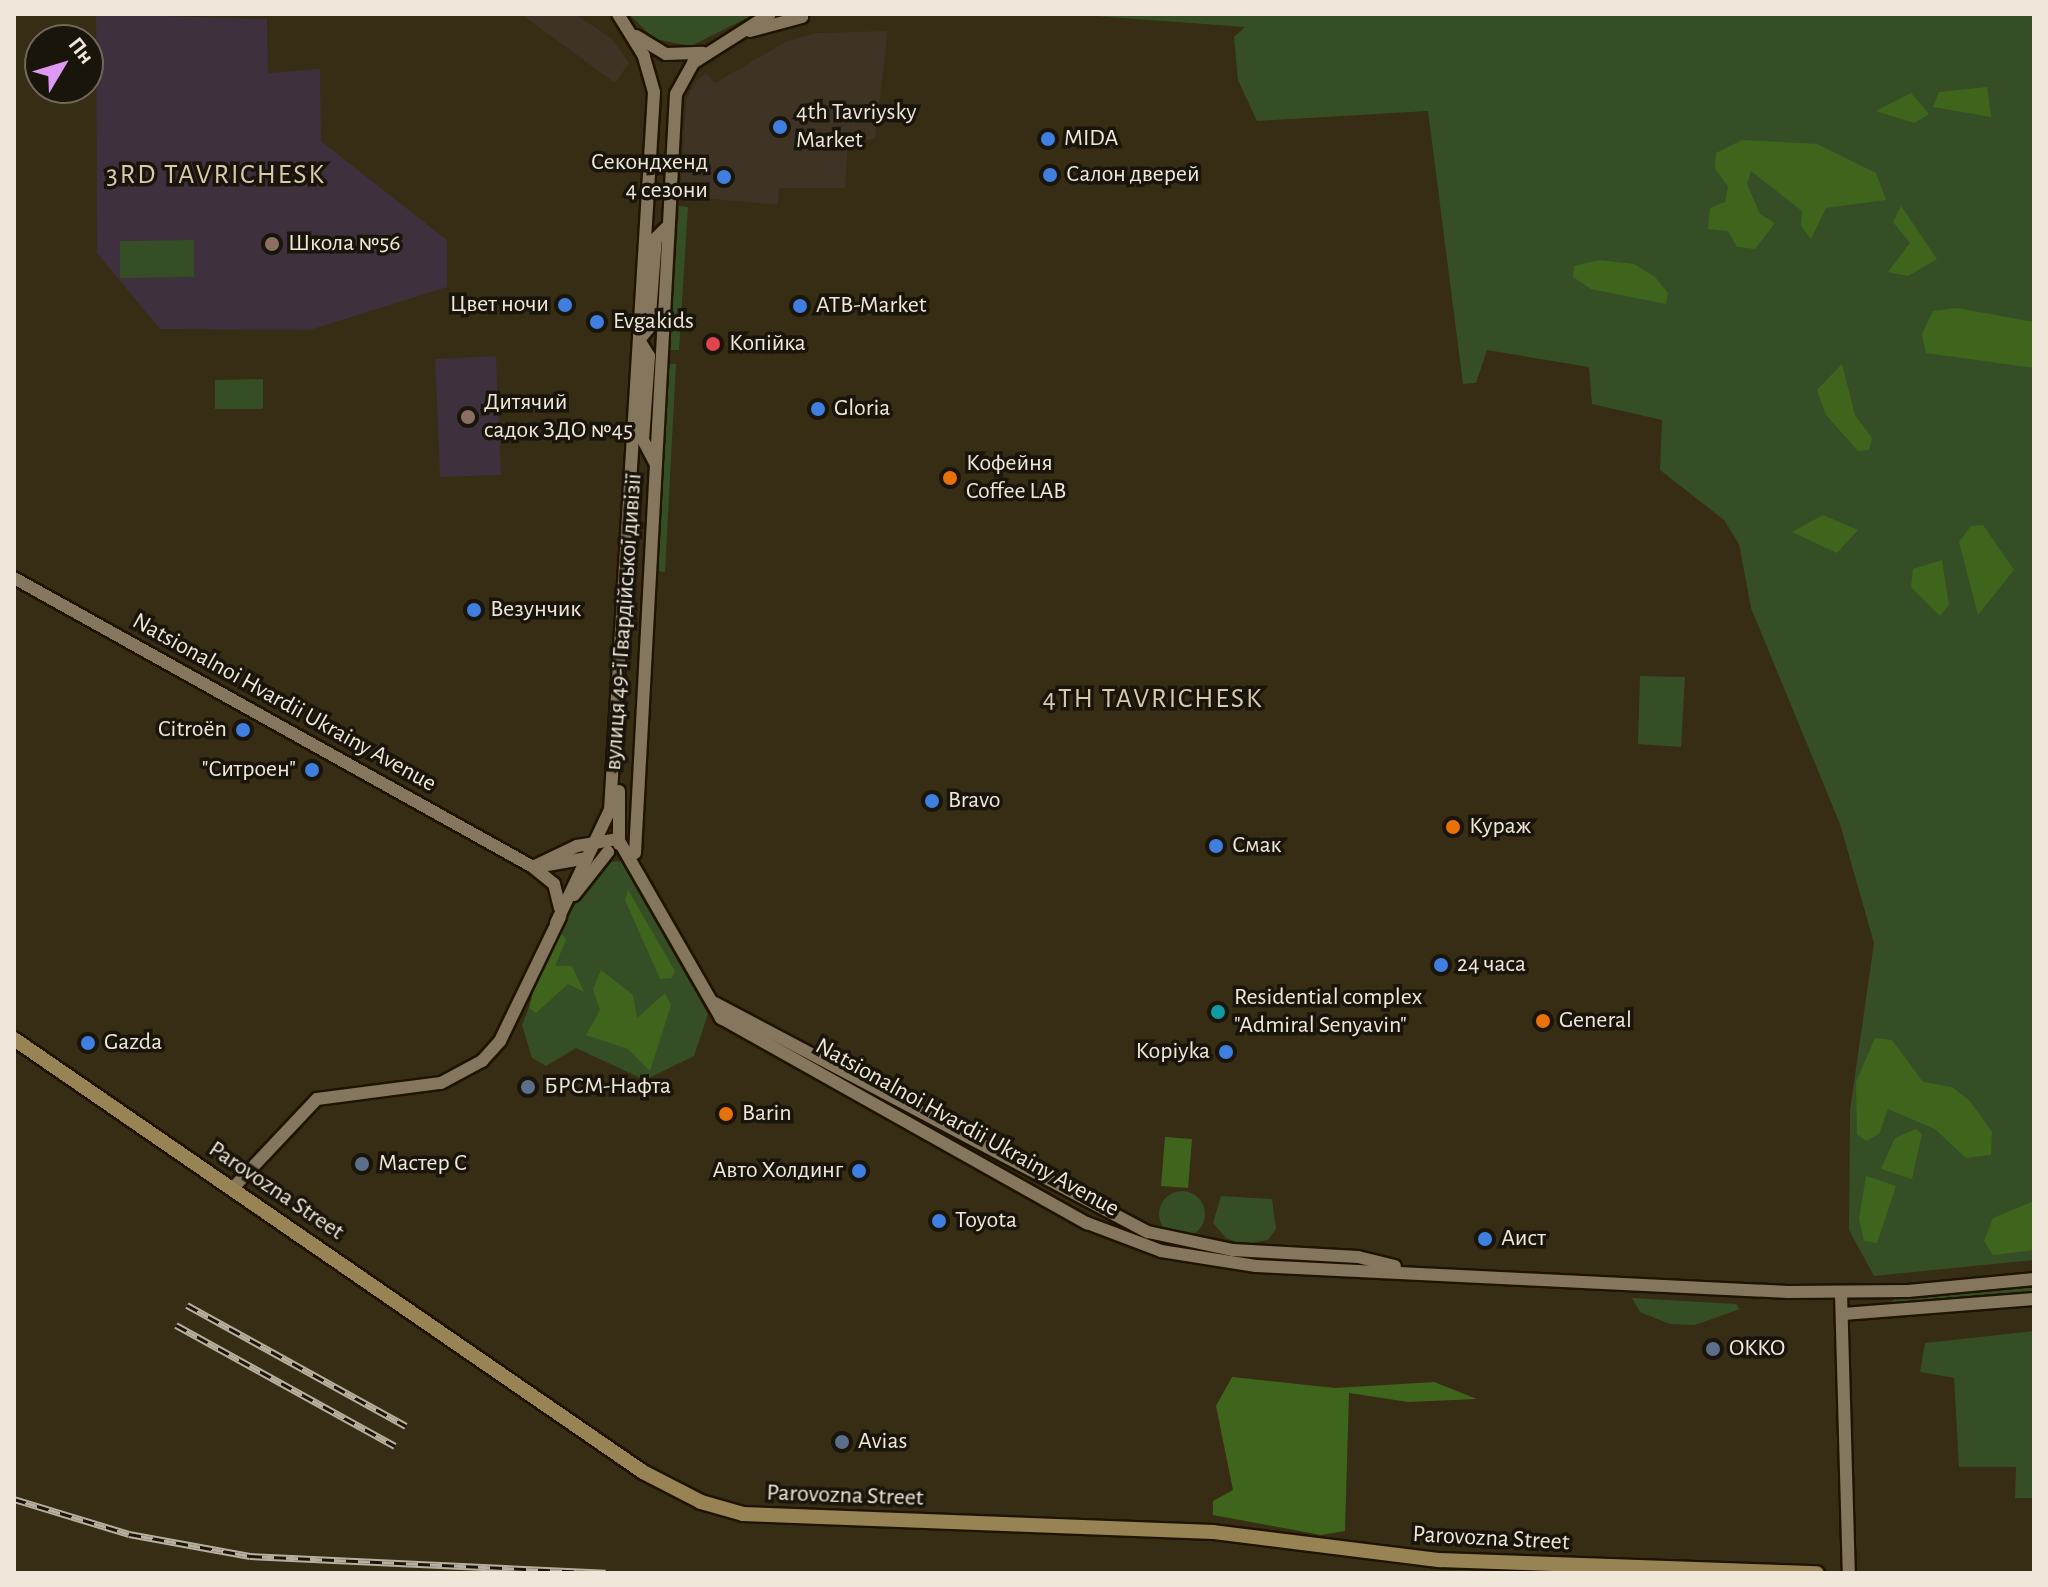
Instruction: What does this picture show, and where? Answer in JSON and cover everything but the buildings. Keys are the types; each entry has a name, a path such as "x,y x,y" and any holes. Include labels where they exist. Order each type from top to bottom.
{"main road":[{"name":"Parovozna Street","path":"14,1039 643,1472 743,1514 1130,1527 1439,1560 1817,1573"}],"street":[{"path":"618,14 627,29 666,54 707,53"},
{"path":"656,464 643,440 649,356 639,340 649,328 656,238 666,228 676,94 686,71 707,53 770,14"},
{"path":"747,31 802,17 788,14"},
{"name":"вулиця 49-ї Гвардійської дивізії","path":"612,845 601,826 610,810 654,92 627,29"},
{"name":"вулиця 49-ї Гвардійської дивізії","path":"633,826 656,464 666,228"},
{"name":"Natsionalnoi Hvardii Ukrainy Avenue","path":"14,578 533,867 559,893 556,923"},
{"path":"612,845 622,724 616,703"},
{"path":"533,867 577,846 601,826"},
{"path":"556,923 612,845 633,826"},
{"path":"633,826 643,880"},
{"path":"577,846 612,845"},
{"path":"533,867 583,859 612,845"},
{"name":"Natsionalnoi Hvardii Ukrainy Avenue","path":"612,845 643,880 721,1018 1138,1244 1256,1266 1407,1269 1841,1293 2034,1279"},
{"path":"233,1188 317,1099 441,1083 482,1061 500,1041 583,859"},
{"path":"1841,1293 1849,1573"},
{"path":"1843,1314 2034,1299"}],"shaded area":[{"path":"96,14 267,19 268,73 320,69 321,141 447,240 447,287 310,330 160,329 97,253 96,104 104,104 104,24 96,24"},
{"path":"521,14 575,14 611,38 629,63 615,83"},
{"name":"4th Tavriysky Market","path":"888,31 875,139 848,144 845,188 779,188 778,205 680,196 686,101 696,81 706,73 715,83 787,41 817,33"},
{"name":"Дитячий садок ЗДО №45","path":"496,356 501,475 440,477 435,359"}],"green space":[{"path":"629,14 755,14 691,46 654,39"},
{"path":"1068,14 2034,14 2034,1260 1874,1276 1849,1230 1850,1110 1874,943 1840,824 1751,608 1739,544 1724,520 1660,470 1662,420 1592,404 1589,367 1487,350 1476,383 1463,384 1428,111 1257,121 1238,80 1234,37 1245,27"},
{"path":"1987,87 1991,117 1933,107 1939,92"},
{"path":"1911,93 1929,114 1914,123 1876,111"},
{"path":"1742,140 1817,144 1876,173 1886,200 1826,208 1811,239 1801,226 1802,211 1751,171 1747,184 1760,214 1775,223 1755,249 1737,247 1728,231 1708,229 1710,208 1725,202 1728,186 1715,169 1716,153"},
{"path":"679,206 688,207 679,350 670,350"},
{"path":"1901,206 1937,259 1908,276 1888,272 1910,243 1893,222"},
{"path":"194,240 194,277 120,278 120,241"},
{"path":"1599,260 1634,264 1655,277 1668,293 1666,304 1591,289 1573,277 1574,266"},
{"path":"1957,308 2034,322 2034,368 1926,353 1922,334 1933,311"},
{"path":"667,364 676,364 665,572 656,571"},
{"path":"1842,364 1855,415 1872,438 1869,450 1858,451 1826,415 1817,390"},
{"path":"263,379 263,409 215,409 215,380"},
{"path":"1823,515 1858,530 1837,553 1792,532"},
{"path":"1983,525 2014,570 1978,615 1959,542 1971,526"},
{"path":"1942,560 1949,605 1940,616 1911,587 1913,569"},
{"path":"1640,676 1685,677 1681,747 1638,744"},
{"path":"621,861 708,1014 694,1056 645,1080 576,1048 546,1066 532,1058 522,1025 559,929 604,862"},
{"path":"628,890 675,971 672,978 660,979 625,900"},
{"path":"559,929 566,940 555,966 572,966 584,992 568,984 536,1013 529,1008 542,957"},
{"path":"601,970 633,995 637,1018 665,993 671,1005 650,1071 628,1049 586,1035 600,1010 593,989"},
{"path":"1875,1038 1892,1040 1923,1082 1952,1087 1970,1101 1992,1132 1991,1155 1966,1158 1935,1129 1888,1109 1879,1134 1866,1141 1857,1134 1856,1082"},
{"path":"1916,1129 1922,1134 1912,1179 1881,1169 1895,1138"},
{"path":"1165,1137 1192,1139 1188,1188 1161,1186"},
{"path":"1866,1176 1896,1186 1877,1243 1864,1241 1859,1219"},
{"path":"1182,1191 1198,1198 1205,1214 1198,1230 1182,1237 1166,1230 1159,1214 1166,1198"},
{"path":"1221,1196 1272,1199 1276,1229 1268,1240 1242,1244 1226,1238 1213,1223"},
{"path":"2034,1201 2034,1250 1993,1255 1984,1241 1993,1218"},
{"path":"2034,1286 2034,1293 1892,1303 1894,1298"},
{"path":"1632,1298 1736,1304 1740,1309 1695,1325 1670,1324 1640,1312"},
{"path":"2034,1331 2034,1498 2015,1498 2016,1467 1959,1467 1954,1378 1920,1372 1925,1343"},
{"path":"1232,1377 1335,1388 1434,1382 1477,1399 1408,1402 1349,1393 1345,1531 1321,1535 1213,1515 1213,1501 1233,1490 1216,1406"}],"railway":[{"path":"187,1305 406,1426"},
{"path":"176,1325 395,1446"},
{"path":"14,1499 129,1534 250,1556 606,1573"}],"place":[{"name":"4th Tavriysky Market","path":"780,127"},
{"name":"MIDA","path":"1048,139"},
{"name":"Салон дверей","path":"1050,175"},
{"name":"Секондхенд 4 сезони","path":"724,177"},
{"name":"Школа №56","path":"272,244"},
{"name":"Цвет ночи","path":"565,305"},
{"name":"ATB-Market","path":"800,306"},
{"name":"Evgakids","path":"597,322"},
{"name":"Копійка","path":"713,344"},
{"name":"Gloria","path":"818,409"},
{"name":"Дитячий садок ЗДО №45","path":"468,417"},
{"name":"Кофейня Coffee LAB","path":"950,478"},
{"name":"Везунчик","path":"474,610"},
{"name":"Citroën","path":"243,730"},
{"name":"\"Ситроен\"","path":"312,770"},
{"name":"Bravo","path":"932,801"},
{"name":"Кураж","path":"1453,827"},
{"name":"Смак","path":"1216,846"},
{"name":"24 часа","path":"1441,965"},
{"name":"Residential complex \"Admiral Senyavin\"","path":"1218,1012"},
{"name":"General","path":"1543,1021"},
{"name":"Gazda","path":"88,1043"},
{"name":"Kopiyka","path":"1226,1052"},
{"name":"БРСМ-Нафта","path":"528,1087"},
{"name":"Barin","path":"726,1114"},
{"name":"Мастер С","path":"362,1164"},
{"name":"Авто Холдинг","path":"859,1171"},
{"name":"Toyota","path":"939,1221"},
{"name":"Аист","path":"1485,1239"},
{"name":"OKKO","path":"1713,1349"},
{"name":"Avias","path":"842,1442"}],"district":[{"name":"3RD TAVRICHESK","path":"216,175"},
{"name":"4TH TAVRICHESK","path":"1153,699"}]}
